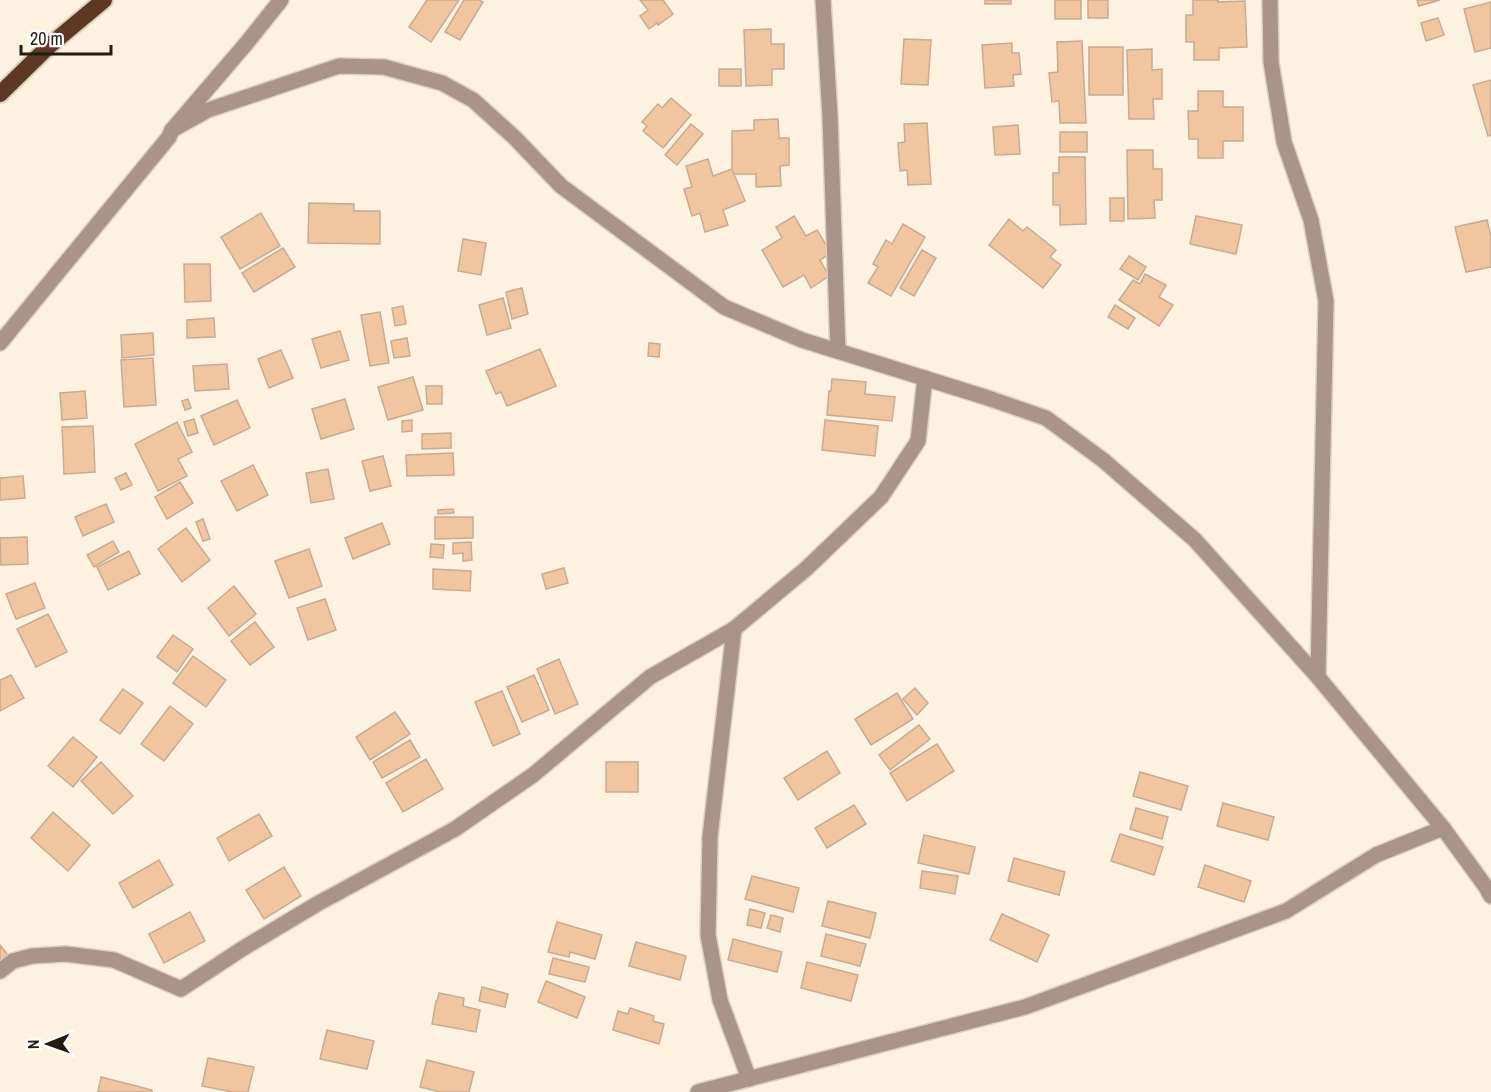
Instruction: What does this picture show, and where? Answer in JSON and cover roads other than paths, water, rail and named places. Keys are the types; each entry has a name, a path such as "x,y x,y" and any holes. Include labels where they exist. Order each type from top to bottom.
{"highway":[{"path":"0,94 49,46 104,0"}],"street":[{"path":"0,343 172,130 281,0"},
{"path":"823,0 830,117 838,351"},
{"path":"1270,0 1271,62 1284,142 1311,220 1326,301 1318,677"},
{"path":"172,130 208,110 339,66 384,68 442,82 473,100 515,138 561,186 724,307 802,340 1046,418 1103,460 1195,540 1318,677 1443,828 1491,896"},
{"path":"0,971 13,962 32,956 66,954 114,960 181,989 317,904 454,829 533,776 650,677 734,629 807,568 881,497 918,441 925,378"},
{"path":"734,629 710,837 708,935 720,1000 749,1079"},
{"path":"698,1092 1025,1007 1286,911 1376,855 1443,828"}]}
